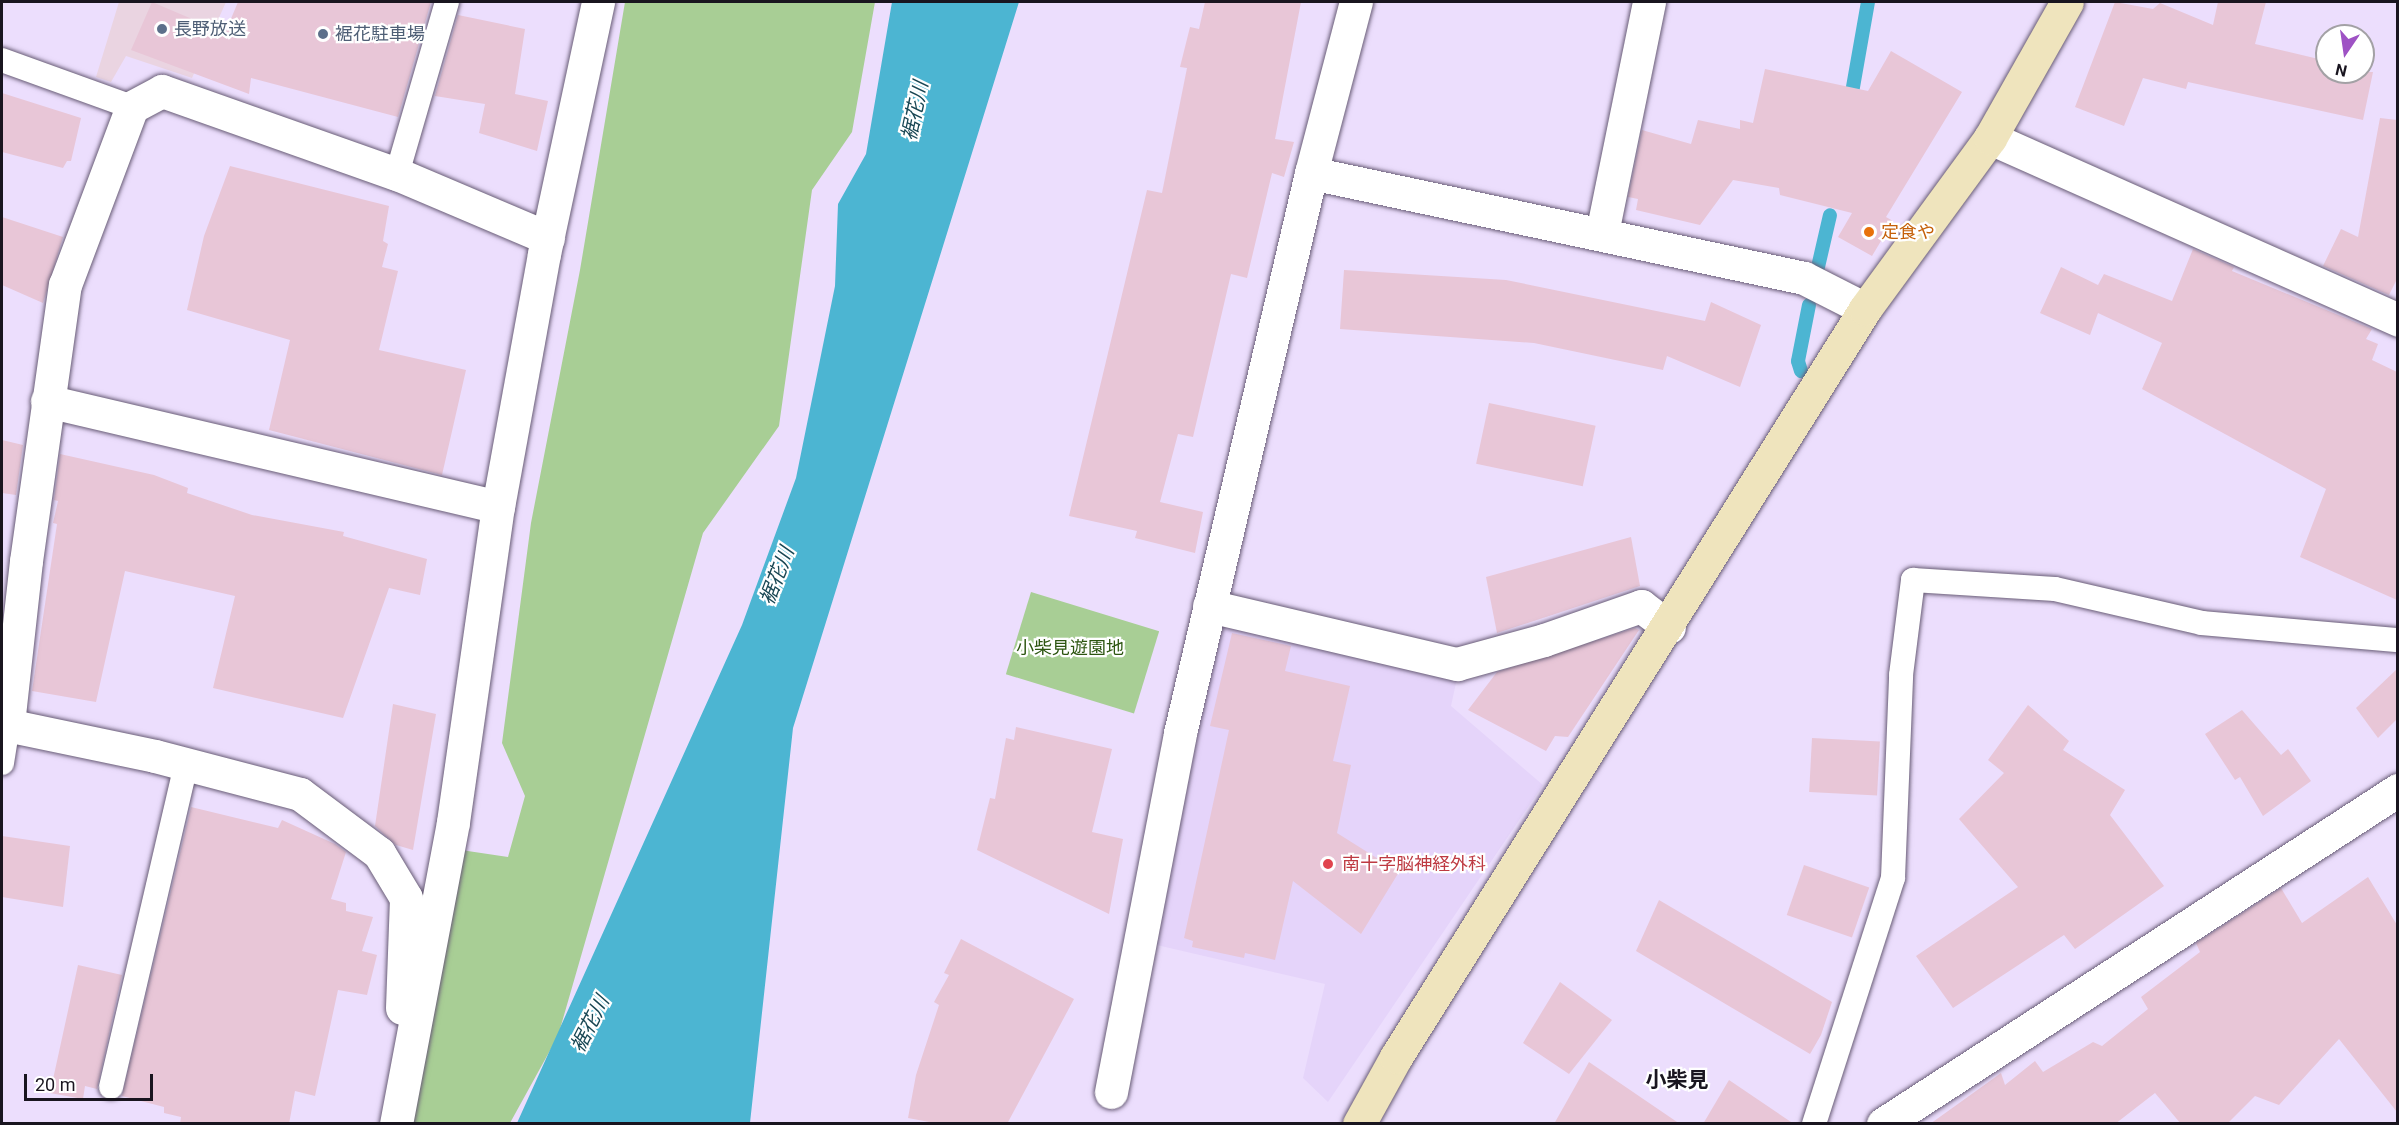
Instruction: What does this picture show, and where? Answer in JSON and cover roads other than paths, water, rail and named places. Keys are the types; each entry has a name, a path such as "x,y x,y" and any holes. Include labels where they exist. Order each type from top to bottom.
{"street":[{"path":"397,1120 453,822 498,507 548,238 598,2"},
{"path":"1111,1092 1180,733 1311,173 1356,2"},
{"path":"1602,233 1649,2"},
{"path":"1359,1124 1396,1057 1669,627 1865,309 1990,138 2067,2"},
{"path":"397,1120 406,898 380,853 300,794 186,764 5,724 47,401 65,285 132,107 162,91 397,174 548,238"},
{"path":"1990,138 2397,320"},
{"path":"1311,173 1602,233 1804,278 1865,309"},
{"path":"47,401 498,507"},
{"path":"1209,606 1457,664 1544,640 1641,606 1669,627"},
{"path":"1883,1124 2397,790"}],"lane":[{"path":"397,174 447,2"},
{"path":"2,60 132,107"},
{"path":"1814,1124 1893,878 1901,675 1912,580 2055,589 2202,623 2397,640"},
{"path":"2,763 5,724"},
{"path":"111,1087 186,764"}],"water":[{"name":"裾花川","path":"892,2 1019,2 793,728 750,1123 517,1123 742,625 796,478 835,286 838,204 866,154"}],"waterway":[{"path":"1850,104 1868,2"},
{"path":"1818,267 1830,215"},
{"path":"1801,371 1798,361 1809,305"}],"place":[{"name":"長野放送","path":"162,29"},
{"name":"裾花駐車場","path":"323,34"},
{"name":"定食や","path":"1869,232"},
{"name":"南十字脳神経外科","path":"1328,864"}],"district":[{"name":"小柴見","path":"1677,1080"}],"park label":[{"name":"小柴見遊園地","path":"1070,648"}]}
